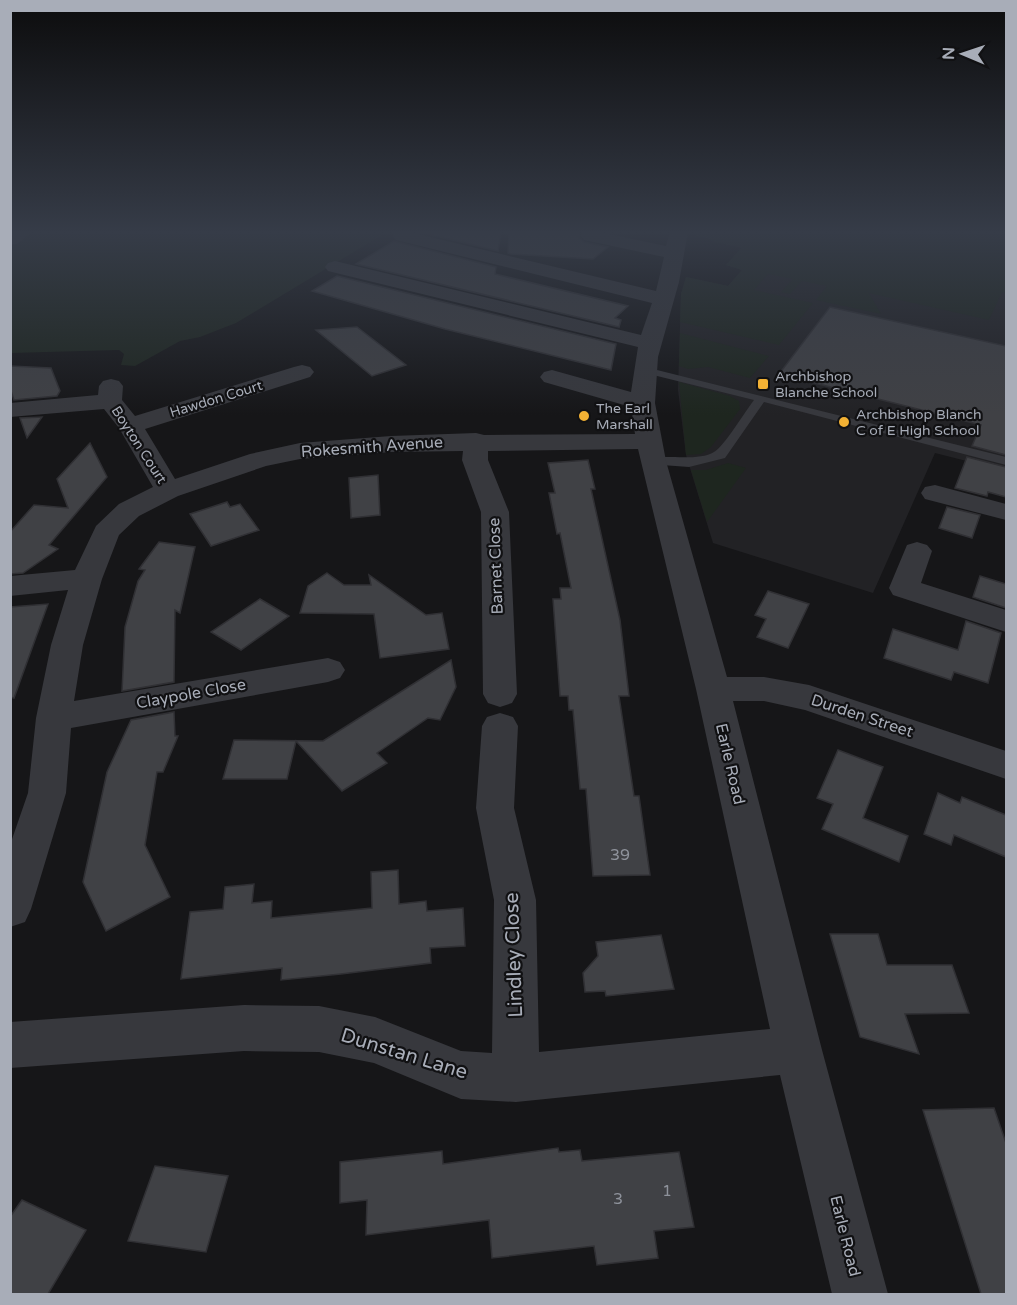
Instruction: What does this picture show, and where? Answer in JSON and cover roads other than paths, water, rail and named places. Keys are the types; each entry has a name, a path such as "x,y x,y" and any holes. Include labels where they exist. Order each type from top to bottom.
{"street":[{"path":"412,293 646,372"},
{"path":"636,293 662,299"},
{"name":"Earle Road","path":"664,293 646,372 652,451 713,689 798,1050 860,1294"},
{"name":"Hawdon Court","path":"130,426 302,372"},
{"path":"552,377 646,372"},
{"name":"Boyton Court","path":"10,410 111,393 168,490"},
{"name":"Rokesmith Avenue","path":"10,909 47,794 54,717 67,645 87,579 106,532 129,510 168,490 259,460 300,451 391,444 476,441 652,451"},
{"name":"Barnet Close","path":"476,441 475,460 495,512 500,710"},
{"path":"935,493 1006,512"},
{"path":"917,551 904,588 1006,621"},
{"path":"10,586 87,579"},
{"name":"Claypole Close","path":"54,717 328,670"},
{"name":"Durden Street","path":"713,689 764,689 809,698 1006,765"},
{"name":"Lindley Close","path":"500,710 495,808 515,900 516,1078"},
{"name":"Dunstan Lane","path":"10,1046 244,1028 319,1029 375,1040 461,1075 516,1078 798,1050"}],"lane":[{"path":"646,372 761,398 1006,461"},
{"path":"652,451 689,463 720,455 761,398"}],"place":[{"name":"Archbishop Blanche School","path":"763,384"},
{"name":"The Earl Marshall","path":"584,416"},
{"name":"Archbishop Blanch C of E High School","path":"844,422"}]}
